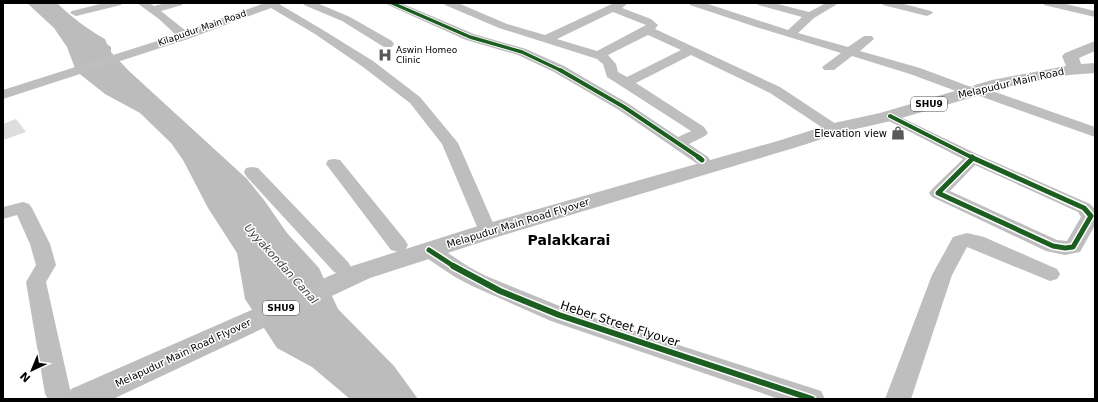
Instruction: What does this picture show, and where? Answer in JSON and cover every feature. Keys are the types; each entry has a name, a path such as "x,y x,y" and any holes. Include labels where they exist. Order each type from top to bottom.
{"main road":[{"path":"1075,69 1070,56 1095,46"},
{"name":"Melapudur Main Road","path":"786,146 834,129 890,116 973,91 1057,70 1095,67"},
{"name":"Melapudur Main Road Flyover","path":"70,397 361,272 429,250 760,151 786,146"}],"street":[{"path":"76,13 117,3"},
{"path":"142,3 153,10 184,36"},
{"path":"153,10 178,3"},
{"path":"246,3 268,5 319,32 368,64 415,100 450,143 485,225"},
{"path":"308,3 346,19 388,44"},
{"path":"392,3 470,37 522,52 559,69 624,107 702,160"},
{"path":"449,3 503,26 598,55 608,60 611,64 612,74"},
{"path":"695,3 790,34 915,71 1095,132"},
{"path":"762,3 810,16"},
{"path":"798,3 822,10"},
{"path":"790,34 810,16 834,3"},
{"path":"887,3 927,13"},
{"path":"1048,3 1095,14"},
{"name":"Kilapudur Main Road","path":"3,95 184,36 268,5"},
{"path":"546,39 618,6 652,25 648,30 598,55"},
{"path":"648,30 774,90 834,129"},
{"path":"829,67 849,51 868,39"},
{"path":"626,82 691,50"},
{"path":"588,86 612,74"},
{"path":"612,74 699,130 700,133 678,143"},
{"path":"890,116 973,158 1089,212 1092,216 1073,247 1065,248 1053,246 938,193 973,158"},
{"path":"334,164 398,245"},
{"path":"252,172 341,267"},
{"path":"3,213 23,208 40,244 46,265 36,282 70,397"},
{"path":"898,399 942,275 960,242 967,240 977,242 1050,274"},
{"name":"Heber Street Flyover","path":"429,250 462,272 479,281 559,315 812,399"}],"water":[{"name":"Uyyakondan Canal","path":"27,3 57,3 80,23 105,39 107,44 111,47 111,52 129,71 247,179 287,233 319,268 338,309 394,366 418,399 350,399 312,367 277,348 245,299 237,253 208,208 183,160 171,143 140,113 105,94 76,71 67,47 54,28"}],"building":[{"path":"16,119 26,132 3,140 3,124"}],"cycle path":[{"path":"392,3 470,37 522,52 559,69 624,107 702,160"},
{"path":"890,116 973,158 1084,208 1091,216 1073,247 1065,248 1053,246 938,193 973,158"},
{"path":"429,250 462,272 479,281 559,315 812,399"}],"place":[{"name":"Aswin Homeo Clinic","path":"385,55"},
{"name":"Elevation view","path":"898,133"}],"district":[{"name":"Palakkarai","path":"569,240"}]}
